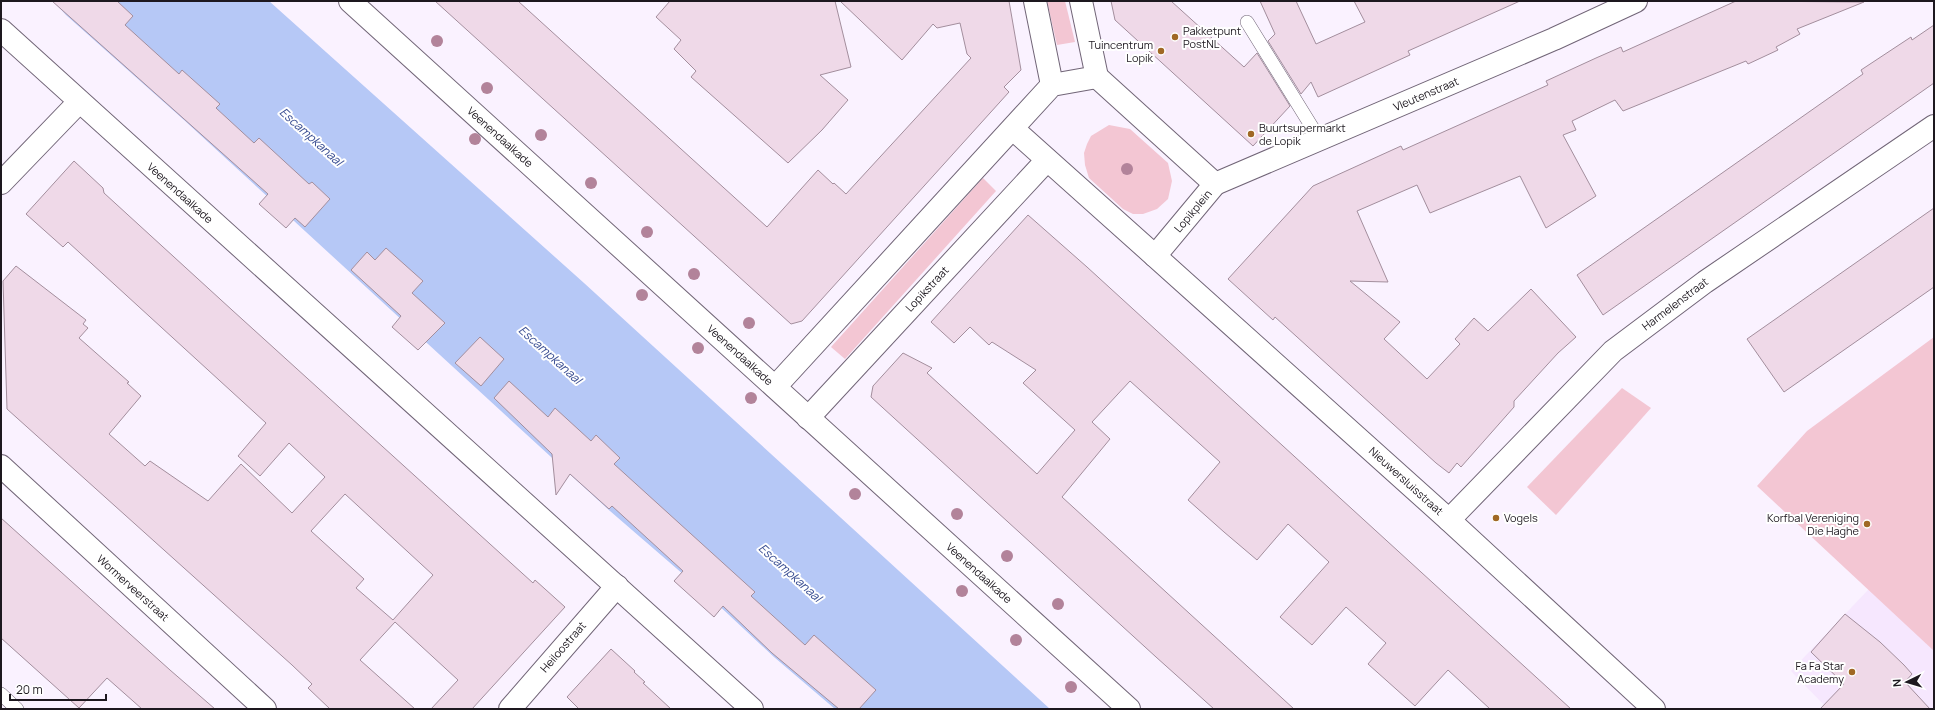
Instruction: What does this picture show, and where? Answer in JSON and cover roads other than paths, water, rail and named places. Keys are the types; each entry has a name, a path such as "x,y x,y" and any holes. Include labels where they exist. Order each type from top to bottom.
{"street":[{"name":"Veenendaalkade","path":"350,1 1129,709"},
{"path":"1035,1 1052,85"},
{"path":"775,387 1052,85 1097,77 1081,1"},
{"name":"Vleutenstraat","path":"1215,184 1554,39 1636,1"},
{"name":"Veenendaalkade","path":"1,30 752,709"},
{"name":"Lopikplein","path":"1097,77 1215,184 1155,256"},
{"path":"1,183 79,102"},
{"name":"Harmelenstraat","path":"1449,520 1613,350 1704,282 1934,126"},
{"path":"1013,128 1155,256"},
{"name":"Lopikstraat","path":"808,418 1047,160"},
{"name":"Nieuwersluisstraat","path":"1155,256 1449,520 1654,709"},
{"name":"Wormerveerstraat","path":"1,466 265,709"},
{"name":"Heiloostraat","path":"510,709 617,586"}],"lane":[{"path":"1247,22 1320,140"},
{"path":"1,694 17,709"}],"water":[{"name":"Escampkanaal","path":"53,1 269,1 584,283 1050,709 835,709 774,657 713,600 610,511 184,120 66,15"}],"place":[{"name":"Pakketpunt PostNL","path":"1175,37"},
{"name":"Tuincentrum Lopik","path":"1161,51"},
{"name":"Buurtsupermarkt de Lopik","path":"1251,134"},
{"name":"Vogels","path":"1496,518"},
{"name":"Korfbal Vereniging Die Haghe","path":"1867,524"},
{"name":"Fa Fa Star Academy","path":"1852,672"}]}
